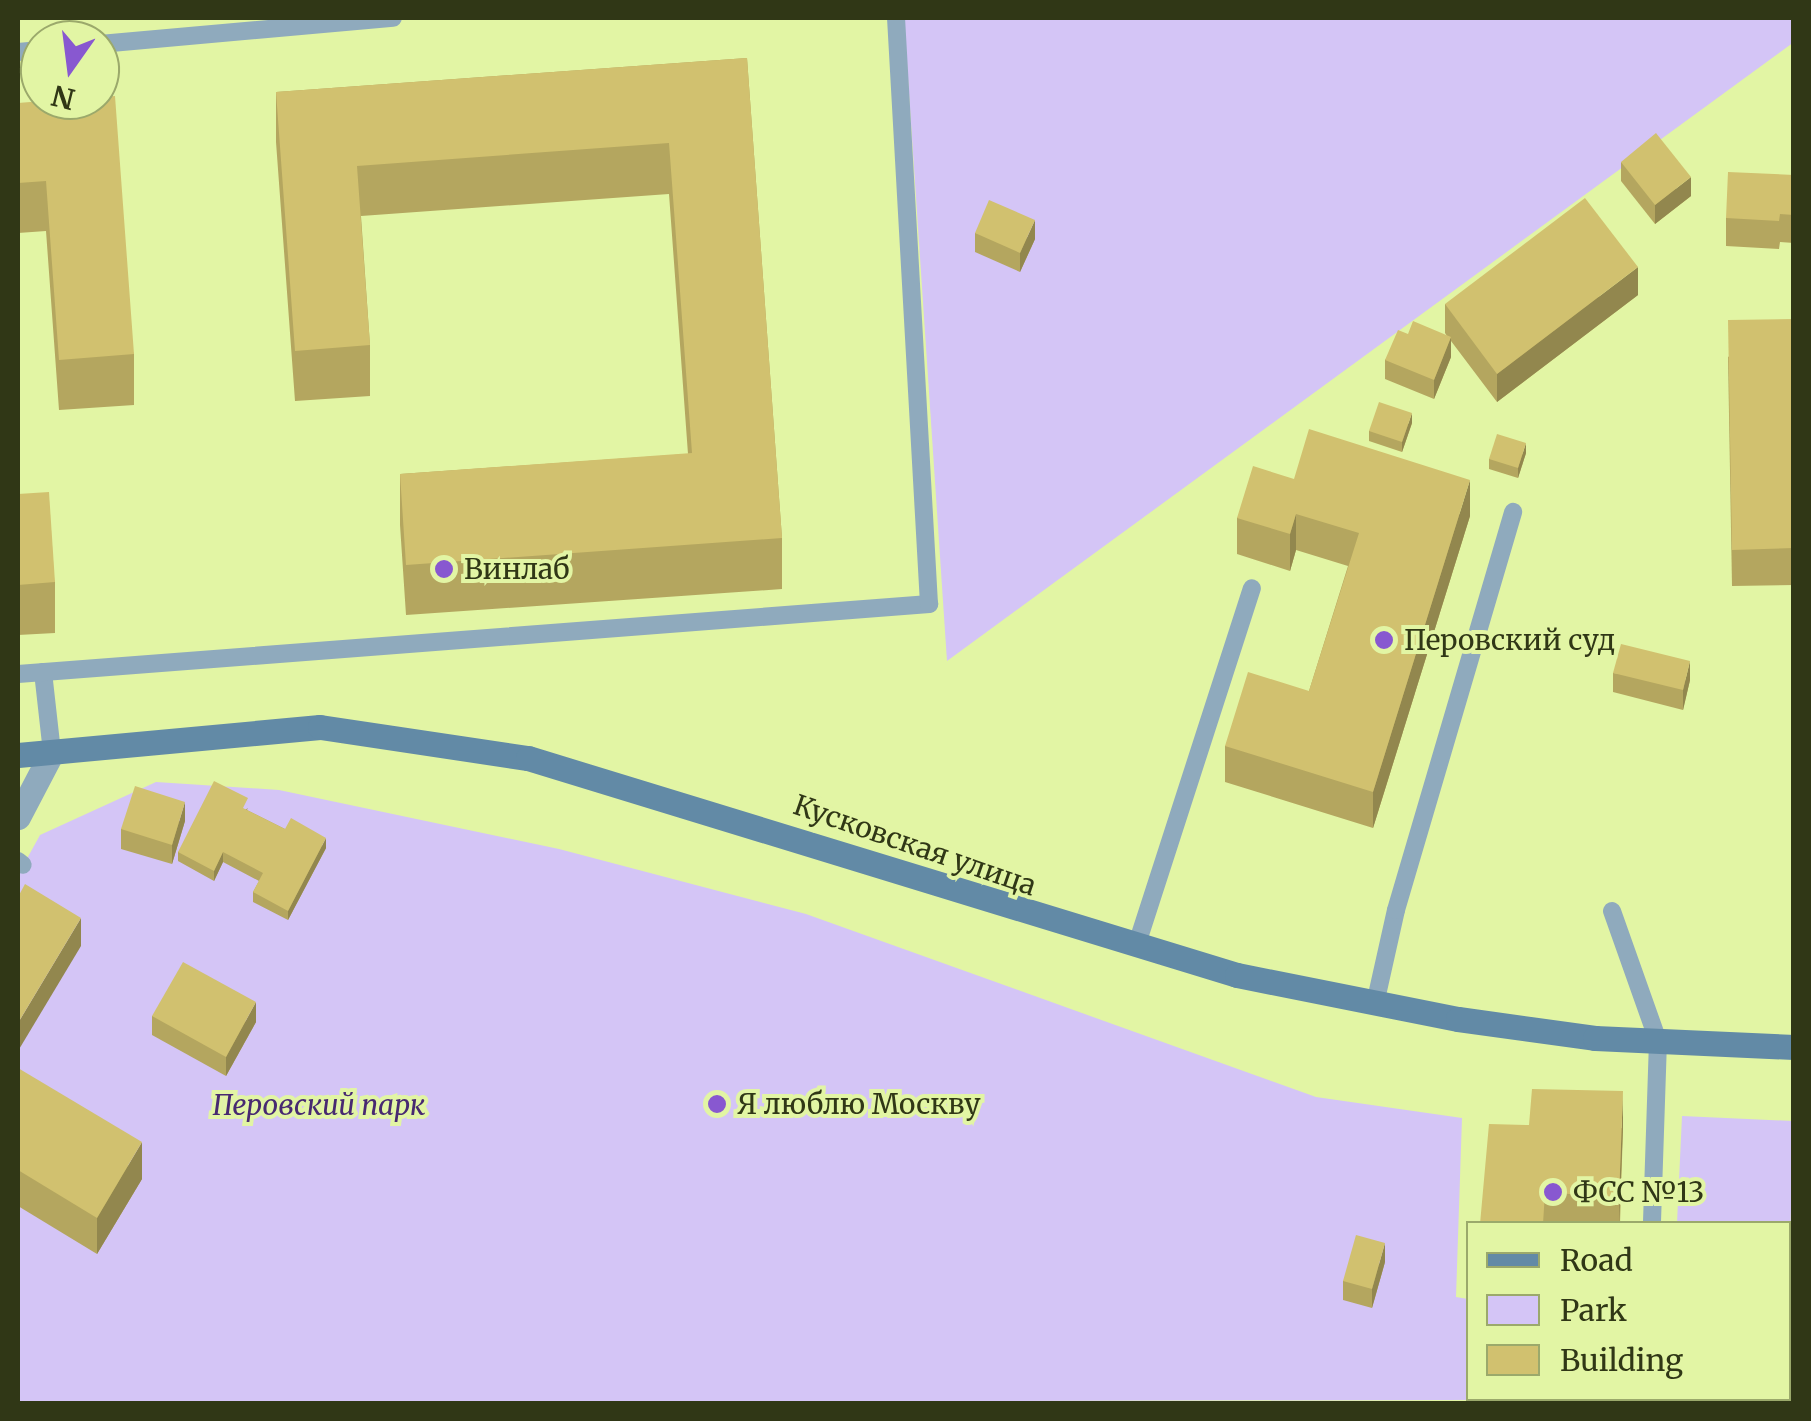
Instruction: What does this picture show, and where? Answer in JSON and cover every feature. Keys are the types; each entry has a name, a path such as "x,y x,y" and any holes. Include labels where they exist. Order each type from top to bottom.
{"street":[{"name":"Кусковская улица","path":"18,755 320,727 528,758 764,825 1136,947 1375,1004 1658,1042 1794,1047"},
{"path":"18,818 52,752"}],"lane":[{"path":"120,40 191,27 393,18"},
{"path":"18,674 929,604 896,18"},
{"path":"1375,1004 1396,910 1512,512"},
{"path":"1136,947 1252,588"},
{"path":"43,672 52,752"},
{"path":"1612,911 1658,1042 1652,1221"}],"green space":[{"path":"904,18 1793,18 1794,42 947,661"},
{"name":"Перовский парк","path":"156,782 279,790 559,849 806,914 1316,1097 1462,1118 1456,1297 1466,1299 1466,1400 18,1404 18,875 40,835"},
{"path":"1682,1116 1793,1121 1791,1221 1677,1221"}],"building":[{"path":"747,58 782,538 406,565 400,474 692,453 669,143 357,166 370,345 295,351 276,92"},
{"path":"18,103 20,120 117,120 134,354 59,360 46,181 18,183"},
{"path":"1656,133 1691,177 1655,205 1621,162"},
{"path":"1728,172 1794,175 1794,215 1780,214 1779,221 1726,218"},
{"path":"1585,198 1638,267 1497,374 1445,304"},
{"path":"989,200 1035,220 1020,253 975,233"},
{"path":"1794,319 1794,548 1732,550 1728,320"},
{"path":"1413,321 1451,337 1434,380 1385,360 1398,330 1408,334"},
{"path":"1379,402 1412,413 1402,442 1369,431"},
{"name":"Перовский суд","path":"1309,429 1470,480 1373,792 1225,746 1248,672 1309,691 1359,533 1296,514 1290,534 1237,518 1253,466 1294,479"},
{"path":"1497,434 1526,443 1518,468 1489,459"},
{"path":"49,492 55,582 18,585 18,494"},
{"path":"1621,644 1690,661 1683,690 1613,673"},
{"path":"214,781 248,798 243,808 285,829 291,818 326,838 288,911 253,892 263,873 223,852 214,871 178,852"},
{"path":"135,786 185,802 172,845 121,829"},
{"path":"25,884 81,918 18,1023 18,897"},
{"path":"183,962 256,1002 226,1057 152,1016"},
{"path":"18,1068 142,1142 97,1218 18,1170"},
{"name":"ФСС №13","path":"1532,1089 1623,1091 1619,1198 1545,1192 1543,1221 1480,1221 1489,1124 1529,1125"},
{"path":"1356,1235 1385,1243 1372,1289 1343,1281"}],"place":[{"name":"Винлаб","path":"444,569"},
{"name":"Перовский суд","path":"1384,640"},
{"name":"Я люблю Москву","path":"717,1104"},
{"name":"ФСС №13","path":"1553,1192"}]}
